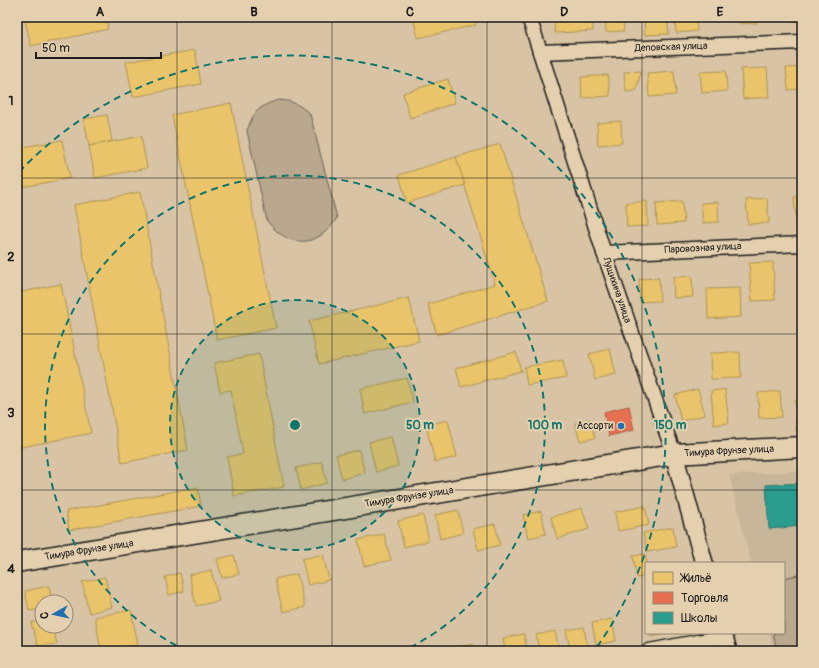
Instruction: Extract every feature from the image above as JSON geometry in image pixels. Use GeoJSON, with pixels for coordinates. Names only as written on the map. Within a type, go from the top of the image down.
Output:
{"type":"FeatureCollection","features":[{"type":"Feature","properties":{"kind":"main road","name":"Тимура Фрунзе улица"},"geometry":{"type":"LineString","coordinates":[[17,562],[674,454],[802,447]]}},
{"type":"Feature","properties":{"kind":"street","name":"Лущихина улица"},"geometry":{"type":"LineString","coordinates":[[529,17],[604,253],[674,454],[704,562]]}},
{"type":"Feature","properties":{"kind":"street","name":"Деповская улица"},"geometry":{"type":"LineString","coordinates":[[540,52],[802,42]]}},
{"type":"Feature","properties":{"kind":"street","name":"Паровозная улица"},"geometry":{"type":"LineString","coordinates":[[604,253],[802,244]]}},
{"type":"Feature","properties":{"kind":"street"},"geometry":{"type":"LineString","coordinates":[[650,651],[725,640]]}},
{"type":"Feature","properties":{"kind":"shaded area"},"geometry":{"type":"Polygon","coordinates":[[[279,100],[296,104],[310,114],[337,218],[329,228],[312,240],[294,240],[285,237],[267,221],[247,131],[258,110],[267,104],[279,100]]]}},
{"type":"Feature","properties":{"kind":"shaded area"},"geometry":{"type":"Polygon","coordinates":[[[802,471],[802,651],[773,651],[769,634],[785,634],[785,562],[751,562],[729,475],[802,471]]]}},
{"type":"Feature","properties":{"kind":"shaded area"},"geometry":{"type":"Polygon","coordinates":[[[802,574],[802,651],[777,651],[773,634],[785,634],[785,578],[802,574]]]}},
{"type":"Feature","properties":{"kind":"building: Жильё"},"geometry":{"type":"Polygon","coordinates":[[[37,17],[106,17],[108,29],[31,46],[25,20],[37,17]]]}},
{"type":"Feature","properties":{"kind":"building: Жильё"},"geometry":{"type":"Polygon","coordinates":[[[413,17],[474,17],[476,25],[418,38],[413,17]]]}},
{"type":"Feature","properties":{"kind":"building: Жильё"},"geometry":{"type":"Polygon","coordinates":[[[554,17],[592,17],[593,31],[555,33],[554,17]]]}},
{"type":"Feature","properties":{"kind":"building: Жильё"},"geometry":{"type":"Polygon","coordinates":[[[605,17],[623,17],[624,31],[606,32],[605,17]]]}},
{"type":"Feature","properties":{"kind":"building: Жильё"},"geometry":{"type":"Polygon","coordinates":[[[644,17],[667,17],[669,34],[645,35],[644,17]]]}},
{"type":"Feature","properties":{"kind":"building: Жильё"},"geometry":{"type":"Polygon","coordinates":[[[675,17],[696,17],[697,31],[676,33],[675,17]]]}},
{"type":"Feature","properties":{"kind":"building: Жильё"},"geometry":{"type":"Polygon","coordinates":[[[739,17],[756,17],[757,23],[740,24],[739,17]]]}},
{"type":"Feature","properties":{"kind":"building: Жильё"},"geometry":{"type":"Polygon","coordinates":[[[791,17],[802,17],[802,21],[792,22],[791,17]]]}},
{"type":"Feature","properties":{"kind":"building: Жильё"},"geometry":{"type":"Polygon","coordinates":[[[195,50],[201,84],[133,97],[126,62],[195,50]]]}},
{"type":"Feature","properties":{"kind":"building: Жильё"},"geometry":{"type":"Polygon","coordinates":[[[802,67],[802,89],[788,90],[786,68],[802,67]]]}},
{"type":"Feature","properties":{"kind":"building: Жильё"},"geometry":{"type":"Polygon","coordinates":[[[767,68],[769,97],[743,99],[741,69],[767,68]]]}},
{"type":"Feature","properties":{"kind":"building: Жильё"},"geometry":{"type":"Polygon","coordinates":[[[641,71],[636,91],[626,92],[624,72],[641,71]]]}},
{"type":"Feature","properties":{"kind":"building: Жильё"},"geometry":{"type":"Polygon","coordinates":[[[674,71],[676,95],[649,97],[647,73],[674,71]]]}},
{"type":"Feature","properties":{"kind":"building: Жильё"},"geometry":{"type":"Polygon","coordinates":[[[726,71],[727,91],[702,93],[700,72],[726,71]]]}},
{"type":"Feature","properties":{"kind":"building: Жильё"},"geometry":{"type":"Polygon","coordinates":[[[608,75],[610,96],[582,98],[581,77],[608,75]]]}},
{"type":"Feature","properties":{"kind":"building: Жильё"},"geometry":{"type":"Polygon","coordinates":[[[448,79],[455,103],[410,118],[403,93],[448,79]]]}},
{"type":"Feature","properties":{"kind":"building: Жильё"},"geometry":{"type":"Polygon","coordinates":[[[231,103],[276,328],[217,340],[172,115],[231,103]]]}},
{"type":"Feature","properties":{"kind":"building: Жильё"},"geometry":{"type":"Polygon","coordinates":[[[107,115],[112,141],[89,146],[84,119],[107,115]]]}},
{"type":"Feature","properties":{"kind":"building: Жильё"},"geometry":{"type":"Polygon","coordinates":[[[621,121],[622,143],[598,145],[597,123],[621,121]]]}},
{"type":"Feature","properties":{"kind":"building: Жильё"},"geometry":{"type":"Polygon","coordinates":[[[141,136],[147,168],[95,178],[89,146],[141,136]]]}},
{"type":"Feature","properties":{"kind":"building: Жильё"},"geometry":{"type":"Polygon","coordinates":[[[62,140],[70,178],[17,188],[17,148],[62,140]]]}},
{"type":"Feature","properties":{"kind":"building: Жильё"},"geometry":{"type":"Polygon","coordinates":[[[500,144],[548,301],[437,335],[428,304],[495,284],[456,157],[500,144]]]}},
{"type":"Feature","properties":{"kind":"building: Жильё"},"geometry":{"type":"Polygon","coordinates":[[[456,157],[465,185],[407,203],[399,175],[456,157]]]}},
{"type":"Feature","properties":{"kind":"building: Жильё"},"geometry":{"type":"Polygon","coordinates":[[[140,192],[188,450],[122,463],[74,205],[140,192]]]}},
{"type":"Feature","properties":{"kind":"building: Жильё"},"geometry":{"type":"Polygon","coordinates":[[[794,197],[802,197],[802,220],[796,220],[794,197]]]}},
{"type":"Feature","properties":{"kind":"building: Жильё"},"geometry":{"type":"Polygon","coordinates":[[[767,198],[769,223],[748,224],[746,200],[767,198]]]}},
{"type":"Feature","properties":{"kind":"building: Жильё"},"geometry":{"type":"Polygon","coordinates":[[[647,201],[648,226],[627,227],[626,203],[647,201]]]}},
{"type":"Feature","properties":{"kind":"building: Жильё"},"geometry":{"type":"Polygon","coordinates":[[[682,201],[684,223],[657,225],[656,203],[682,201]]]}},
{"type":"Feature","properties":{"kind":"building: Жильё"},"geometry":{"type":"Polygon","coordinates":[[[718,202],[719,222],[703,223],[701,203],[718,202]]]}},
{"type":"Feature","properties":{"kind":"building: Жильё"},"geometry":{"type":"Polygon","coordinates":[[[773,262],[775,300],[752,301],[749,263],[773,262]]]}},
{"type":"Feature","properties":{"kind":"building: Жильё"},"geometry":{"type":"Polygon","coordinates":[[[692,276],[693,297],[674,298],[673,277],[692,276]]]}},
{"type":"Feature","properties":{"kind":"building: Жильё"},"geometry":{"type":"Polygon","coordinates":[[[659,278],[660,301],[640,302],[639,279],[659,278]]]}},
{"type":"Feature","properties":{"kind":"building: Жильё"},"geometry":{"type":"Polygon","coordinates":[[[61,284],[91,433],[17,448],[17,293],[61,284]]]}},
{"type":"Feature","properties":{"kind":"building: Жильё"},"geometry":{"type":"Polygon","coordinates":[[[740,288],[741,317],[708,319],[707,289],[740,288]]]}},
{"type":"Feature","properties":{"kind":"building: Жильё"},"geometry":{"type":"Polygon","coordinates":[[[409,298],[419,341],[319,364],[309,321],[409,298]]]}},
{"type":"Feature","properties":{"kind":"building: Жильё"},"geometry":{"type":"Polygon","coordinates":[[[610,349],[616,375],[595,380],[589,354],[610,349]]]}},
{"type":"Feature","properties":{"kind":"building: Жильё"},"geometry":{"type":"Polygon","coordinates":[[[516,352],[521,371],[461,387],[456,368],[516,352]]]}},
{"type":"Feature","properties":{"kind":"building: Жильё"},"geometry":{"type":"Polygon","coordinates":[[[740,352],[741,378],[711,379],[710,353],[740,352]]]}},
{"type":"Feature","properties":{"kind":"building: Жильё"},"geometry":{"type":"Polygon","coordinates":[[[259,354],[284,487],[234,496],[227,457],[243,454],[231,390],[220,392],[214,363],[259,354]]]}},
{"type":"Feature","properties":{"kind":"building: Жильё"},"geometry":{"type":"Polygon","coordinates":[[[563,360],[566,378],[527,385],[524,367],[563,360]]]}},
{"type":"Feature","properties":{"kind":"building: Жильё"},"geometry":{"type":"Polygon","coordinates":[[[407,378],[413,402],[365,414],[360,389],[407,378]]]}},
{"type":"Feature","properties":{"kind":"building: Жильё"},"geometry":{"type":"Polygon","coordinates":[[[698,389],[705,415],[681,421],[675,395],[698,389]]]}},
{"type":"Feature","properties":{"kind":"building: Жильё"},"geometry":{"type":"Polygon","coordinates":[[[725,389],[729,423],[714,425],[711,391],[725,389]]]}},
{"type":"Feature","properties":{"kind":"building: Жильё"},"geometry":{"type":"Polygon","coordinates":[[[780,391],[782,417],[759,418],[758,393],[780,391]]]}},
{"type":"Feature","properties":{"kind":"building: Жильё"},"geometry":{"type":"Polygon","coordinates":[[[802,400],[802,430],[796,431],[795,401],[802,400]]]}},
{"type":"Feature","properties":{"kind":"building: Жильё"},"geometry":{"type":"Polygon","coordinates":[[[590,419],[595,438],[580,441],[575,423],[590,419]]]}},
{"type":"Feature","properties":{"kind":"building: Жильё"},"geometry":{"type":"Polygon","coordinates":[[[448,420],[457,457],[435,462],[426,425],[448,420]]]}},
{"type":"Feature","properties":{"kind":"building: Жильё"},"geometry":{"type":"Polygon","coordinates":[[[391,437],[398,466],[376,472],[369,442],[391,437]]]}},
{"type":"Feature","properties":{"kind":"building: Жильё"},"geometry":{"type":"Polygon","coordinates":[[[359,450],[365,473],[342,479],[336,455],[359,450]]]}},
{"type":"Feature","properties":{"kind":"building: Жильё"},"geometry":{"type":"Polygon","coordinates":[[[322,462],[327,483],[301,490],[296,468],[322,462]]]}},
{"type":"Feature","properties":{"kind":"building: Жильё"},"geometry":{"type":"Polygon","coordinates":[[[198,487],[201,506],[69,530],[66,511],[198,487]]]}},
{"type":"Feature","properties":{"kind":"building: Жильё"},"geometry":{"type":"Polygon","coordinates":[[[645,506],[649,525],[618,531],[615,512],[645,506]]]}},
{"type":"Feature","properties":{"kind":"building: Жильё"},"geometry":{"type":"Polygon","coordinates":[[[582,508],[589,529],[557,539],[551,517],[582,508]]]}},
{"type":"Feature","properties":{"kind":"building: Жильё"},"geometry":{"type":"Polygon","coordinates":[[[458,510],[463,533],[440,539],[435,515],[458,510]]]}},
{"type":"Feature","properties":{"kind":"building: Жильё"},"geometry":{"type":"Polygon","coordinates":[[[541,511],[546,534],[528,538],[523,515],[541,511]]]}},
{"type":"Feature","properties":{"kind":"building: Жильё"},"geometry":{"type":"Polygon","coordinates":[[[423,515],[429,541],[404,547],[398,521],[423,515]]]}},
{"type":"Feature","properties":{"kind":"building: Жильё"},"geometry":{"type":"Polygon","coordinates":[[[495,524],[500,545],[478,550],[473,529],[495,524]]]}},
{"type":"Feature","properties":{"kind":"building: Жильё"},"geometry":{"type":"Polygon","coordinates":[[[673,527],[676,547],[647,552],[643,533],[673,527]]]}},
{"type":"Feature","properties":{"kind":"building: Жильё"},"geometry":{"type":"Polygon","coordinates":[[[384,534],[391,560],[364,566],[358,540],[384,534]]]}},
{"type":"Feature","properties":{"kind":"building: Жильё"},"geometry":{"type":"Polygon","coordinates":[[[323,554],[329,580],[308,585],[302,559],[323,554]]]}},
{"type":"Feature","properties":{"kind":"building: Жильё"},"geometry":{"type":"Polygon","coordinates":[[[645,554],[647,562],[645,562],[645,576],[637,578],[633,556],[645,554]]]}},
{"type":"Feature","properties":{"kind":"building: Жильё"},"geometry":{"type":"Polygon","coordinates":[[[234,555],[239,574],[222,578],[217,559],[234,555]]]}},
{"type":"Feature","properties":{"kind":"building: Жильё"},"geometry":{"type":"Polygon","coordinates":[[[211,570],[219,601],[196,606],[189,575],[211,570]]]}},
{"type":"Feature","properties":{"kind":"building: Жильё"},"geometry":{"type":"Polygon","coordinates":[[[180,573],[184,591],[169,595],[165,577],[180,573]]]}},
{"type":"Feature","properties":{"kind":"building: Жильё"},"geometry":{"type":"Polygon","coordinates":[[[297,574],[305,607],[283,612],[275,579],[297,574]]]}},
{"type":"Feature","properties":{"kind":"building: Жильё"},"geometry":{"type":"Polygon","coordinates":[[[105,577],[112,607],[89,613],[82,582],[105,577]]]}},
{"type":"Feature","properties":{"kind":"building: Жильё"},"geometry":{"type":"Polygon","coordinates":[[[49,586],[50,594],[34,594],[34,610],[29,611],[25,591],[49,586]]]}},
{"type":"Feature","properties":{"kind":"building: Жильё"},"geometry":{"type":"Polygon","coordinates":[[[131,610],[138,645],[101,651],[95,617],[131,610]]]}},
{"type":"Feature","properties":{"kind":"building: Жильё"},"geometry":{"type":"Polygon","coordinates":[[[612,619],[616,641],[596,645],[592,623],[612,619]]]}},
{"type":"Feature","properties":{"kind":"building: Жильё"},"geometry":{"type":"Polygon","coordinates":[[[34,622],[34,633],[31,623],[34,622]]]}},
{"type":"Feature","properties":{"kind":"building: Жильё"},"geometry":{"type":"Polygon","coordinates":[[[584,627],[587,646],[570,649],[566,630],[584,627]]]}},
{"type":"Feature","properties":{"kind":"building: Жильё"},"geometry":{"type":"Polygon","coordinates":[[[555,631],[559,651],[539,651],[536,635],[555,631]]]}},
{"type":"Feature","properties":{"kind":"building: Жильё"},"geometry":{"type":"Polygon","coordinates":[[[34,634],[54,634],[57,644],[38,646],[34,634]]]}},
{"type":"Feature","properties":{"kind":"building: Жильё"},"geometry":{"type":"Polygon","coordinates":[[[524,634],[527,651],[505,651],[503,638],[524,634]]]}},
{"type":"Feature","properties":{"kind":"building: Жильё"},"geometry":{"type":"Polygon","coordinates":[[[650,634],[666,634],[651,637],[650,634]]]}},
{"type":"Feature","properties":{"kind":"building: Жильё"},"geometry":{"type":"Polygon","coordinates":[[[474,644],[475,651],[457,651],[456,647],[474,644]]]}},
{"type":"Feature","properties":{"kind":"building: Торговля"},"geometry":{"type":"Polygon","coordinates":[[[629,406],[634,430],[609,436],[604,412],[629,406]]]}},
{"type":"Feature","properties":{"kind":"building: Школы"},"geometry":{"type":"Polygon","coordinates":[[[802,483],[802,526],[769,529],[766,485],[802,483]]]}},
{"type":"Feature","properties":{"kind":"place","name":"Ассорти"},"geometry":{"type":"Point","coordinates":[621,426]}}]}
